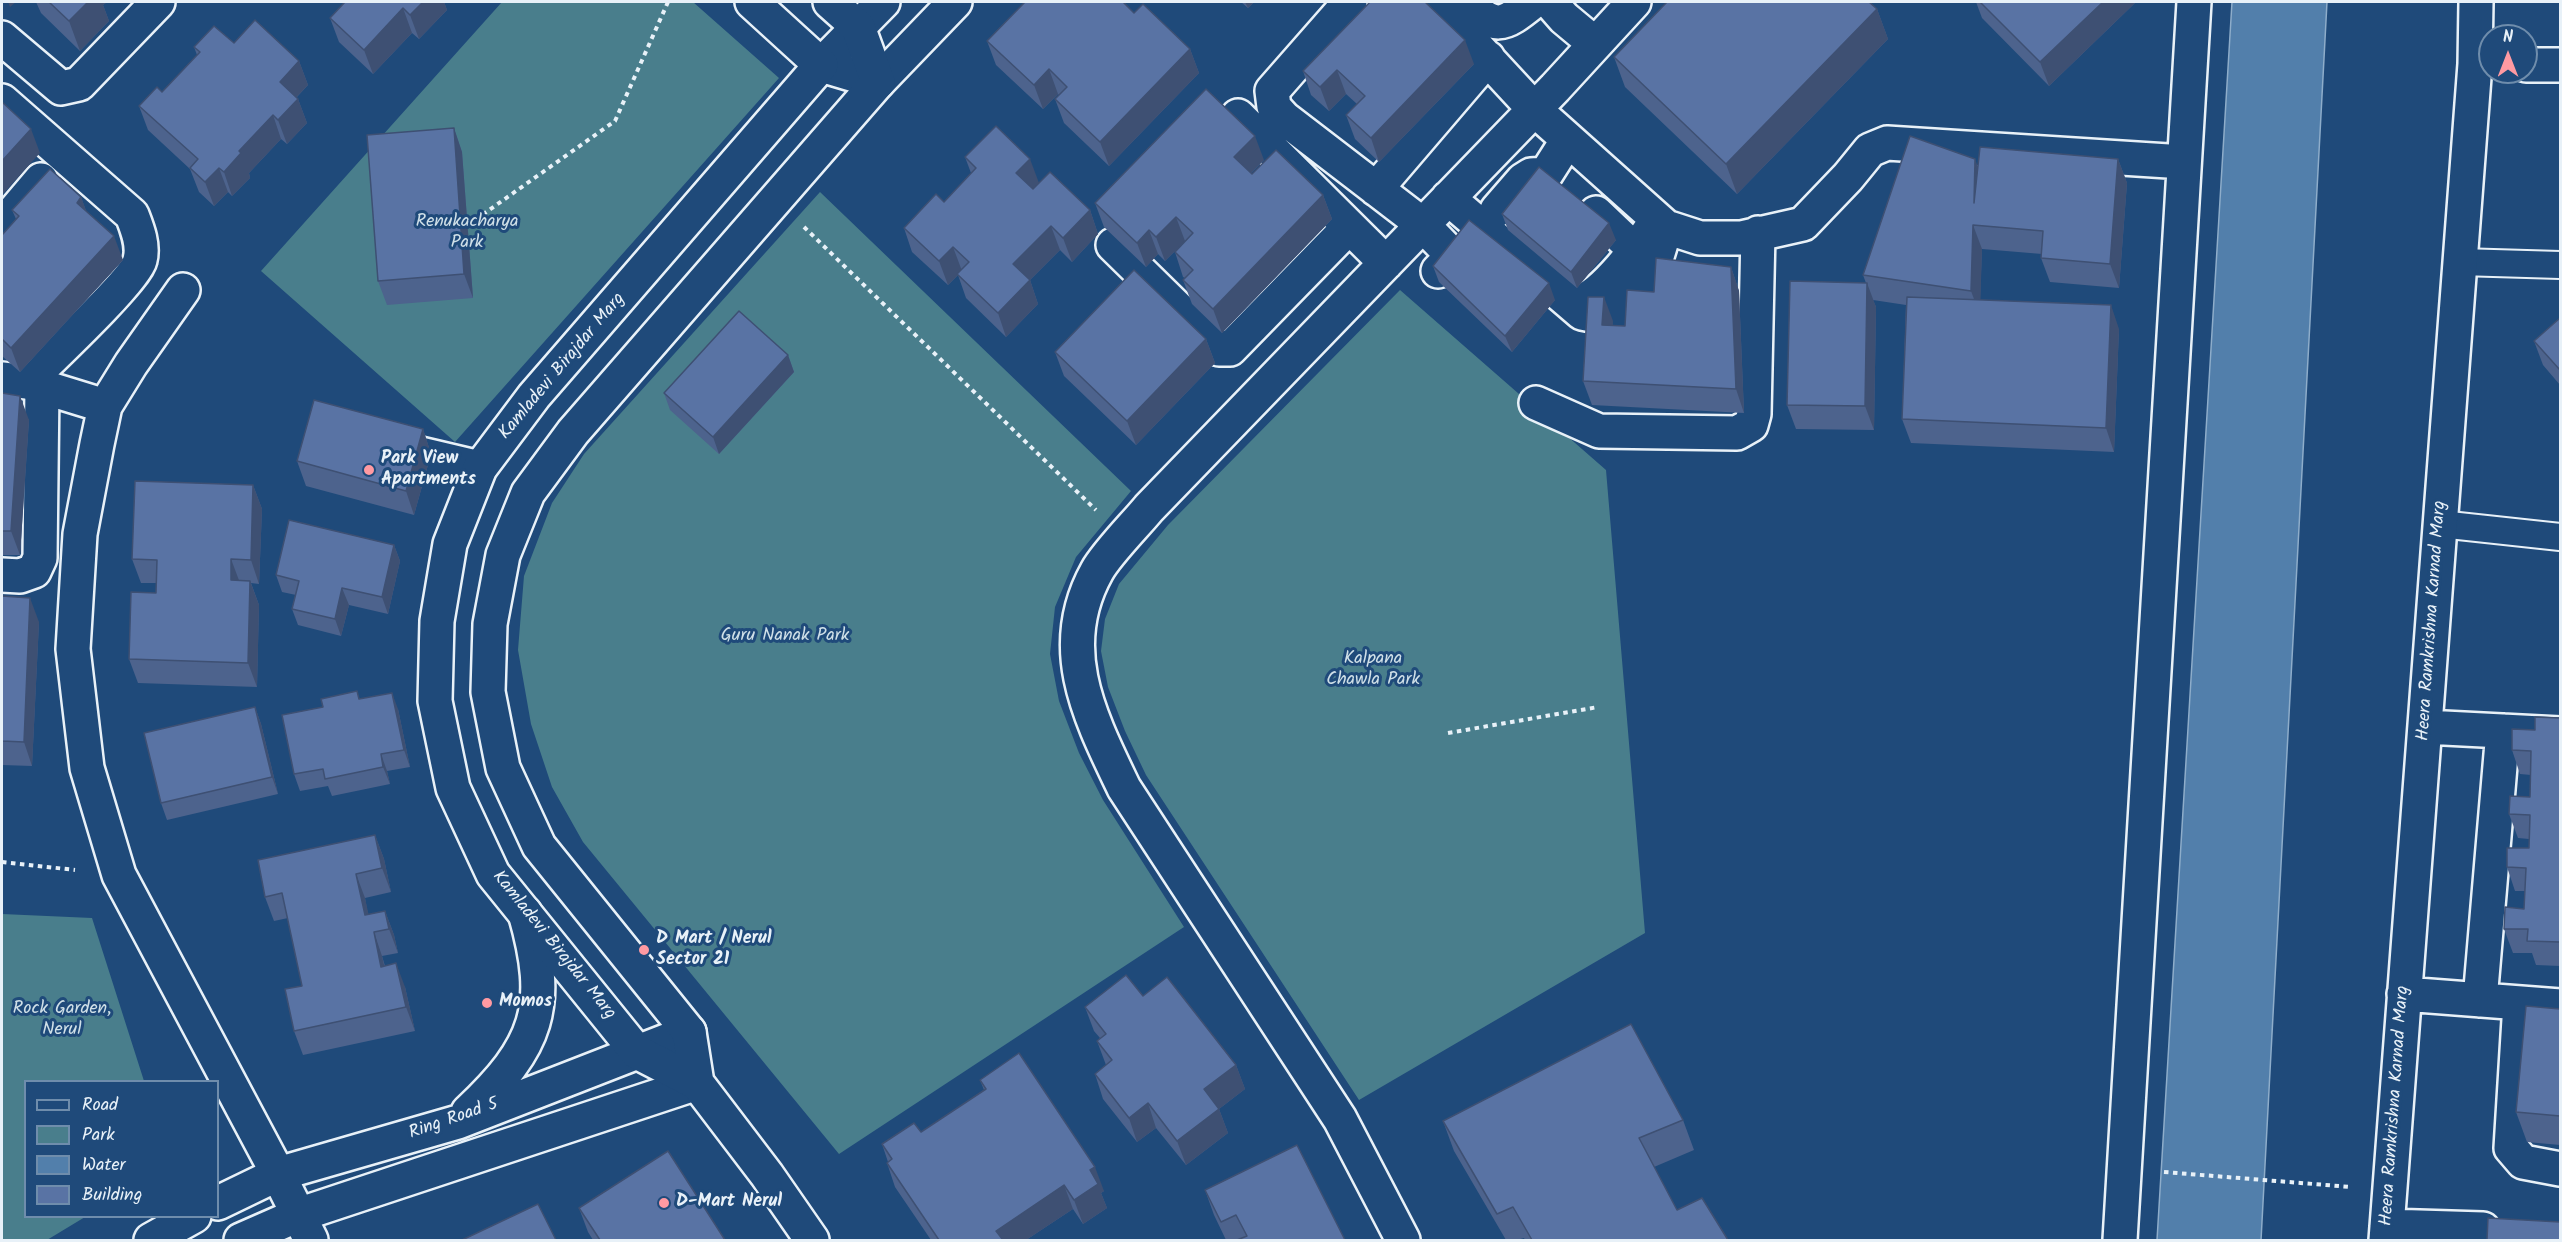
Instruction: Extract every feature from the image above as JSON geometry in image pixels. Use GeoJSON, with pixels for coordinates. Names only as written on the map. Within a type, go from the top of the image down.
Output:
{"type":"FeatureCollection","features":[{"type":"Feature","properties":{"kind":"street"},"geometry":{"type":"LineString","coordinates":[[2,38],[61,88],[79,84],[158,2]]}},
{"type":"Feature","properties":{"kind":"street"},"geometry":{"type":"LineString","coordinates":[[753,2],[821,65],[878,82]]}},
{"type":"Feature","properties":{"kind":"street"},"geometry":{"type":"LineString","coordinates":[[830,2],[858,27],[878,82]]}},
{"type":"Feature","properties":{"kind":"street","name":"Kamladevi Birajdar Marg"},"geometry":{"type":"LineString","coordinates":[[812,1240],[767,1175],[697,1083],[637,1052],[493,874],[453,788],[435,700],[437,621],[450,544],[480,468],[534,396],[821,65],[883,2]]}},
{"type":"Feature","properties":{"kind":"street","name":"Kamladevi Birajdar Marg"},"geometry":{"type":"LineString","coordinates":[[697,1083],[689,1032],[539,846],[503,768],[488,692],[490,624],[503,555],[528,493],[573,432],[878,82],[955,2]]}},
{"type":"Feature","properties":{"kind":"street"},"geometry":{"type":"LineString","coordinates":[[1350,2],[1272,91],[1274,107],[1284,118],[1422,224],[1451,254],[1452,257],[1438,271]]}},
{"type":"Feature","properties":{"kind":"street"},"geometry":{"type":"LineString","coordinates":[[1435,2],[1534,109],[1568,141],[1662,223],[1700,238],[1741,238],[1803,224],[1848,177],[1870,150],[1887,143],[2184,162]]}},
{"type":"Feature","properties":{"kind":"street"},"geometry":{"type":"LineString","coordinates":[[1465,2],[1485,19],[1496,22],[1511,20],[1533,2]]}},
{"type":"Feature","properties":{"kind":"street"},"geometry":{"type":"LineString","coordinates":[[1550,2],[1564,18],[1594,43]]}},
{"type":"Feature","properties":{"kind":"street"},"geometry":{"type":"LineString","coordinates":[[1403,1240],[1340,1119],[1124,788],[1083,694],[1076,652],[1080,613],[1097,570],[1149,508],[1534,109],[1634,2]]}},
{"type":"Feature","properties":{"kind":"street"},"geometry":{"type":"LineString","coordinates":[[2120,1240],[2194,2]]}},
{"type":"Feature","properties":{"kind":"street","name":"Heera Ramkrishna Karnad Marg"},"geometry":{"type":"LineString","coordinates":[[2476,2],[2478,24]]}},
{"type":"Feature","properties":{"kind":"street"},"geometry":{"type":"LineString","coordinates":[[1376,189],[1488,58]]}},
{"type":"Feature","properties":{"kind":"street"},"geometry":{"type":"LineString","coordinates":[[2538,65],[2560,65]]}},
{"type":"Feature","properties":{"kind":"street","name":"Heera Ramkrishna Karnad Marg"},"geometry":{"type":"LineString","coordinates":[[2387,1233],[2460,262],[2481,84]]}},
{"type":"Feature","properties":{"kind":"street"},"geometry":{"type":"LineString","coordinates":[[2,101],[132,215],[140,238],[141,261],[121,286],[23,383]]}},
{"type":"Feature","properties":{"kind":"street"},"geometry":{"type":"LineString","coordinates":[[1238,116],[1386,263]]}},
{"type":"Feature","properties":{"kind":"street"},"geometry":{"type":"LineString","coordinates":[[1497,210],[1523,180],[1531,175],[1546,174],[1568,141]]}},
{"type":"Feature","properties":{"kind":"street"},"geometry":{"type":"LineString","coordinates":[[2,226],[63,154]]}},
{"type":"Feature","properties":{"kind":"street"},"geometry":{"type":"LineString","coordinates":[[1448,198],[1582,313],[1602,317],[1616,314],[1641,292],[1650,279],[1657,261],[1662,223]]}},
{"type":"Feature","properties":{"kind":"street"},"geometry":{"type":"LineString","coordinates":[[1596,213],[1657,261]]}},
{"type":"Feature","properties":{"kind":"street"},"geometry":{"type":"LineString","coordinates":[[1113,244],[1219,349],[1230,349],[1349,227]]}},
{"type":"Feature","properties":{"kind":"street"},"geometry":{"type":"LineString","coordinates":[[1536,403],[1599,430],[1737,433],[1751,425],[1754,414],[1758,233]]}},
{"type":"Feature","properties":{"kind":"street"},"geometry":{"type":"LineString","coordinates":[[1569,296],[1576,303],[1657,261]]}},
{"type":"Feature","properties":{"kind":"street"},"geometry":{"type":"LineString","coordinates":[[1725,281],[1756,287]]}},
{"type":"Feature","properties":{"kind":"street"},"geometry":{"type":"LineString","coordinates":[[183,290],[131,364],[105,406],[80,534],[73,649],[87,768],[119,875],[305,1228]]}},
{"type":"Feature","properties":{"kind":"street"},"geometry":{"type":"LineString","coordinates":[[23,383],[105,406]]}},
{"type":"Feature","properties":{"kind":"street"},"geometry":{"type":"LineString","coordinates":[[2,575],[20,576],[34,571],[40,558],[23,383]]}},
{"type":"Feature","properties":{"kind":"street"},"geometry":{"type":"LineString","coordinates":[[391,447],[480,468]]}},
{"type":"Feature","properties":{"kind":"street"},"geometry":{"type":"LineString","coordinates":[[2425,727],[2560,734]]}},
{"type":"Feature","properties":{"kind":"street"},"geometry":{"type":"LineString","coordinates":[[2480,1000],[2503,731]]}},
{"type":"Feature","properties":{"kind":"street"},"geometry":{"type":"LineString","coordinates":[[458,1122],[511,1068],[528,1040],[537,1009],[539,977],[534,945],[525,913]]}},
{"type":"Feature","properties":{"kind":"street"},"geometry":{"type":"LineString","coordinates":[[2404,994],[2560,1006]]}},
{"type":"Feature","properties":{"kind":"street"},"geometry":{"type":"LineString","coordinates":[[2520,1003],[2511,1148],[2523,1162],[2560,1169]]}},
{"type":"Feature","properties":{"kind":"street","name":"Ring Road 5"},"geometry":{"type":"LineString","coordinates":[[219,1203],[278,1174],[458,1122],[689,1032]]}},
{"type":"Feature","properties":{"kind":"street"},"geometry":{"type":"LineString","coordinates":[[241,1240],[305,1228],[697,1083]]}},
{"type":"Feature","properties":{"kind":"street"},"geometry":{"type":"LineString","coordinates":[[150,1240],[190,1218]]}},
{"type":"Feature","properties":{"kind":"street"},"geometry":{"type":"LineString","coordinates":[[2387,1233],[2482,1235],[2516,1230]]}},
{"type":"Feature","properties":{"kind":"lane"},"geometry":{"type":"LineString","coordinates":[[2460,262],[2560,265]]}},
{"type":"Feature","properties":{"kind":"lane"},"geometry":{"type":"LineString","coordinates":[[2440,524],[2560,537]]}},
{"type":"Feature","properties":{"kind":"path"},"geometry":{"type":"LineString","coordinates":[[468,225],[615,121],[668,2]]}},
{"type":"Feature","properties":{"kind":"path"},"geometry":{"type":"LineString","coordinates":[[776,199],[1125,538]]}},
{"type":"Feature","properties":{"kind":"path"},"geometry":{"type":"LineString","coordinates":[[1448,733],[1598,707]]}},
{"type":"Feature","properties":{"kind":"path"},"geometry":{"type":"LineString","coordinates":[[2,862],[119,875]]}},
{"type":"Feature","properties":{"kind":"path"},"geometry":{"type":"LineString","coordinates":[[2124,1168],[2390,1190]]}},
{"type":"Feature","properties":{"kind":"green space","name":"Renukacharya Park"},"geometry":{"type":"Polygon","coordinates":[[[502,2],[693,2],[779,78],[455,442],[261,271],[502,2]]]}},
{"type":"Feature","properties":{"kind":"green space","name":"Guru Nanak Park"},"geometry":{"type":"Polygon","coordinates":[[[820,192],[1131,491],[1076,557],[1055,607],[1050,654],[1059,701],[1079,753],[1103,800],[1184,927],[839,1154],[583,842],[552,787],[531,724],[518,650],[524,576],[552,503],[584,454],[820,192]]]}},
{"type":"Feature","properties":{"kind":"green space","name":"Kalpana Chawla Park"},"geometry":{"type":"Polygon","coordinates":[[[1400,290],[1606,470],[1645,933],[1359,1100],[1146,775],[1125,731],[1108,687],[1101,651],[1105,619],[1119,584],[1168,525],[1400,290]]]}},
{"type":"Feature","properties":{"kind":"green space","name":"Rock Garden, Nerul"},"geometry":{"type":"Polygon","coordinates":[[[2,914],[92,918],[144,1080],[24,1080],[24,1218],[83,1218],[47,1240],[2,1240],[2,914]]]}},
{"type":"Feature","properties":{"kind":"water"},"geometry":{"type":"Polygon","coordinates":[[[2232,2],[2327,2],[2261,1240],[2157,1240],[2232,2]]]}},
{"type":"Feature","properties":{"kind":"building"},"geometry":{"type":"Polygon","coordinates":[[[49,2],[88,2],[69,21],[49,2]]]}},
{"type":"Feature","properties":{"kind":"building"},"geometry":{"type":"Polygon","coordinates":[[[345,2],[423,2],[410,15],[403,8],[364,50],[330,18],[345,2]]]}},
{"type":"Feature","properties":{"kind":"building"},"geometry":{"type":"Polygon","coordinates":[[[1025,2],[1123,2],[1134,13],[1143,4],[1190,49],[1100,142],[1055,99],[1067,87],[1049,69],[1034,85],[987,41],[1025,2]]]}},
{"type":"Feature","properties":{"kind":"building"},"geometry":{"type":"Polygon","coordinates":[[[1370,2],[1425,2],[1465,40],[1371,138],[1346,115],[1365,96],[1337,70],[1320,87],[1303,71],[1370,2]]]}},
{"type":"Feature","properties":{"kind":"building"},"geometry":{"type":"Polygon","coordinates":[[[1667,2],[1869,2],[1877,9],[1726,164],[1614,57],[1667,2]]]}},
{"type":"Feature","properties":{"kind":"building"},"geometry":{"type":"Polygon","coordinates":[[[1980,2],[2103,2],[2040,62],[1980,2]]]}},
{"type":"Feature","properties":{"kind":"building"},"geometry":{"type":"Polygon","coordinates":[[[255,20],[299,61],[280,82],[298,99],[278,120],[273,115],[239,151],[241,153],[224,172],[219,168],[205,182],[190,168],[198,159],[139,106],[157,87],[162,92],[200,52],[194,47],[214,26],[234,43],[255,20]]]}},
{"type":"Feature","properties":{"kind":"building"},"geometry":{"type":"Polygon","coordinates":[[[1206,89],[1255,136],[1234,157],[1252,174],[1276,150],[1323,195],[1213,309],[1183,280],[1193,270],[1175,252],[1193,233],[1176,217],[1156,237],[1149,230],[1137,243],[1095,203],[1206,89]]]}},
{"type":"Feature","properties":{"kind":"building"},"geometry":{"type":"Polygon","coordinates":[[[2,102],[31,129],[2,161],[2,102]]]}},
{"type":"Feature","properties":{"kind":"building"},"geometry":{"type":"Polygon","coordinates":[[[996,126],[1030,159],[1016,173],[1033,189],[1050,172],[1090,210],[1063,238],[1051,226],[1013,264],[1030,280],[998,313],[957,274],[969,262],[953,247],[939,261],[904,228],[936,194],[944,202],[976,168],[965,157],[996,126]]]}},
{"type":"Feature","properties":{"kind":"building"},"geometry":{"type":"Polygon","coordinates":[[[454,128],[464,274],[378,281],[367,135],[454,128]]]}},
{"type":"Feature","properties":{"kind":"building"},"geometry":{"type":"Polygon","coordinates":[[[1910,136],[1975,159],[1974,203],[1980,147],[2118,159],[2110,264],[2041,258],[2043,231],[1973,225],[1971,291],[1863,275],[1910,136]]]}},
{"type":"Feature","properties":{"kind":"building"},"geometry":{"type":"Polygon","coordinates":[[[1539,167],[1609,223],[1571,272],[1502,214],[1539,167]]]}},
{"type":"Feature","properties":{"kind":"building"},"geometry":{"type":"Polygon","coordinates":[[[50,169],[81,197],[77,203],[114,236],[11,348],[2,339],[2,235],[19,216],[12,210],[50,169]]]}},
{"type":"Feature","properties":{"kind":"building"},"geometry":{"type":"Polygon","coordinates":[[[1469,220],[1549,283],[1505,336],[1433,266],[1469,220]]]}},
{"type":"Feature","properties":{"kind":"building"},"geometry":{"type":"Polygon","coordinates":[[[1656,258],[1731,267],[1736,389],[1583,381],[1588,297],[1604,297],[1602,325],[1625,326],[1627,290],[1654,292],[1656,258]]]}},
{"type":"Feature","properties":{"kind":"building"},"geometry":{"type":"Polygon","coordinates":[[[1134,270],[1206,339],[1127,421],[1055,352],[1134,270]]]}},
{"type":"Feature","properties":{"kind":"building"},"geometry":{"type":"Polygon","coordinates":[[[1790,281],[1867,283],[1865,406],[1787,405],[1790,281]]]}},
{"type":"Feature","properties":{"kind":"building"},"geometry":{"type":"Polygon","coordinates":[[[1907,297],[2111,305],[2106,428],[1902,419],[1907,297]]]}},
{"type":"Feature","properties":{"kind":"building"},"geometry":{"type":"Polygon","coordinates":[[[739,311],[788,355],[713,437],[664,393],[739,311]]]}},
{"type":"Feature","properties":{"kind":"building"},"geometry":{"type":"Polygon","coordinates":[[[2560,318],[2560,370],[2534,341],[2560,318]]]}},
{"type":"Feature","properties":{"kind":"building"},"geometry":{"type":"Polygon","coordinates":[[[2,393],[20,396],[11,531],[2,531],[2,393]]]}},
{"type":"Feature","properties":{"kind":"building"},"geometry":{"type":"Polygon","coordinates":[[[314,400],[423,429],[406,491],[297,461],[314,400]]]}},
{"type":"Feature","properties":{"kind":"building"},"geometry":{"type":"Polygon","coordinates":[[[135,481],[253,485],[251,560],[231,559],[231,580],[250,581],[248,663],[129,659],[131,592],[156,593],[157,560],[132,559],[135,481]]]}},
{"type":"Feature","properties":{"kind":"building"},"geometry":{"type":"Polygon","coordinates":[[[289,520],[394,545],[382,597],[342,588],[335,619],[292,609],[299,581],[276,575],[289,520]]]}},
{"type":"Feature","properties":{"kind":"building"},"geometry":{"type":"Polygon","coordinates":[[[2,596],[30,598],[24,742],[2,741],[2,596]]]}},
{"type":"Feature","properties":{"kind":"building"},"geometry":{"type":"Polygon","coordinates":[[[357,691],[359,699],[392,693],[404,750],[381,754],[383,767],[325,779],[323,769],[294,774],[282,715],[323,707],[321,699],[357,691]]]}},
{"type":"Feature","properties":{"kind":"building"},"geometry":{"type":"Polygon","coordinates":[[[255,707],[272,777],[161,803],[144,733],[255,707]]]}},
{"type":"Feature","properties":{"kind":"building"},"geometry":{"type":"Polygon","coordinates":[[[2535,717],[2560,718],[2560,942],[2527,941],[2528,929],[2504,929],[2505,907],[2524,909],[2526,868],[2507,867],[2507,848],[2529,848],[2530,815],[2509,814],[2510,796],[2530,797],[2531,751],[2512,750],[2512,729],[2535,730],[2535,717]]]}},
{"type":"Feature","properties":{"kind":"building"},"geometry":{"type":"Polygon","coordinates":[[[375,835],[382,868],[356,874],[365,915],[385,911],[389,929],[374,932],[381,967],[396,963],[406,1007],[294,1031],[285,989],[302,986],[282,893],[265,897],[258,860],[375,835]]]}},
{"type":"Feature","properties":{"kind":"building"},"geometry":{"type":"Polygon","coordinates":[[[1126,975],[1143,996],[1167,977],[1236,1065],[1204,1089],[1219,1109],[1177,1141],[1148,1103],[1129,1118],[1095,1074],[1112,1060],[1097,1041],[1106,1034],[1085,1007],[1126,975]]]}},
{"type":"Feature","properties":{"kind":"building"},"geometry":{"type":"Polygon","coordinates":[[[2526,1006],[2560,1009],[2560,1116],[2516,1112],[2526,1006]]]}},
{"type":"Feature","properties":{"kind":"building"},"geometry":{"type":"Polygon","coordinates":[[[1631,1024],[1683,1120],[1639,1138],[1677,1210],[1702,1198],[1728,1240],[1532,1240],[1513,1207],[1497,1214],[1443,1121],[1631,1024]]]}},
{"type":"Feature","properties":{"kind":"building"},"geometry":{"type":"Polygon","coordinates":[[[1019,1053],[1095,1167],[1090,1170],[1098,1184],[1074,1200],[1064,1185],[996,1231],[1003,1240],[939,1240],[887,1163],[892,1159],[882,1144],[914,1123],[921,1132],[986,1089],[980,1080],[1019,1053]]]}},
{"type":"Feature","properties":{"kind":"building"},"geometry":{"type":"Polygon","coordinates":[[[1297,1145],[1345,1240],[1237,1240],[1247,1236],[1236,1215],[1221,1222],[1205,1190],[1297,1145]]]}},
{"type":"Feature","properties":{"kind":"building"},"geometry":{"type":"Polygon","coordinates":[[[668,1151],[725,1240],[600,1240],[579,1208],[668,1151]]]}},
{"type":"Feature","properties":{"kind":"building"},"geometry":{"type":"Polygon","coordinates":[[[538,1204],[556,1240],[462,1240],[538,1204]]]}},
{"type":"Feature","properties":{"kind":"building"},"geometry":{"type":"Polygon","coordinates":[[[2488,1218],[2560,1222],[2560,1240],[2487,1240],[2488,1218]]]}},
{"type":"Feature","properties":{"kind":"place","name":"Park View Apartments"},"geometry":{"type":"Point","coordinates":[369,470]}},
{"type":"Feature","properties":{"kind":"place","name":"D Mart / Nerul Sector 21"},"geometry":{"type":"Point","coordinates":[644,950]}},
{"type":"Feature","properties":{"kind":"place","name":"Momos"},"geometry":{"type":"Point","coordinates":[487,1003]}},
{"type":"Feature","properties":{"kind":"place","name":"D-Mart Nerul"},"geometry":{"type":"Point","coordinates":[664,1203]}}]}
